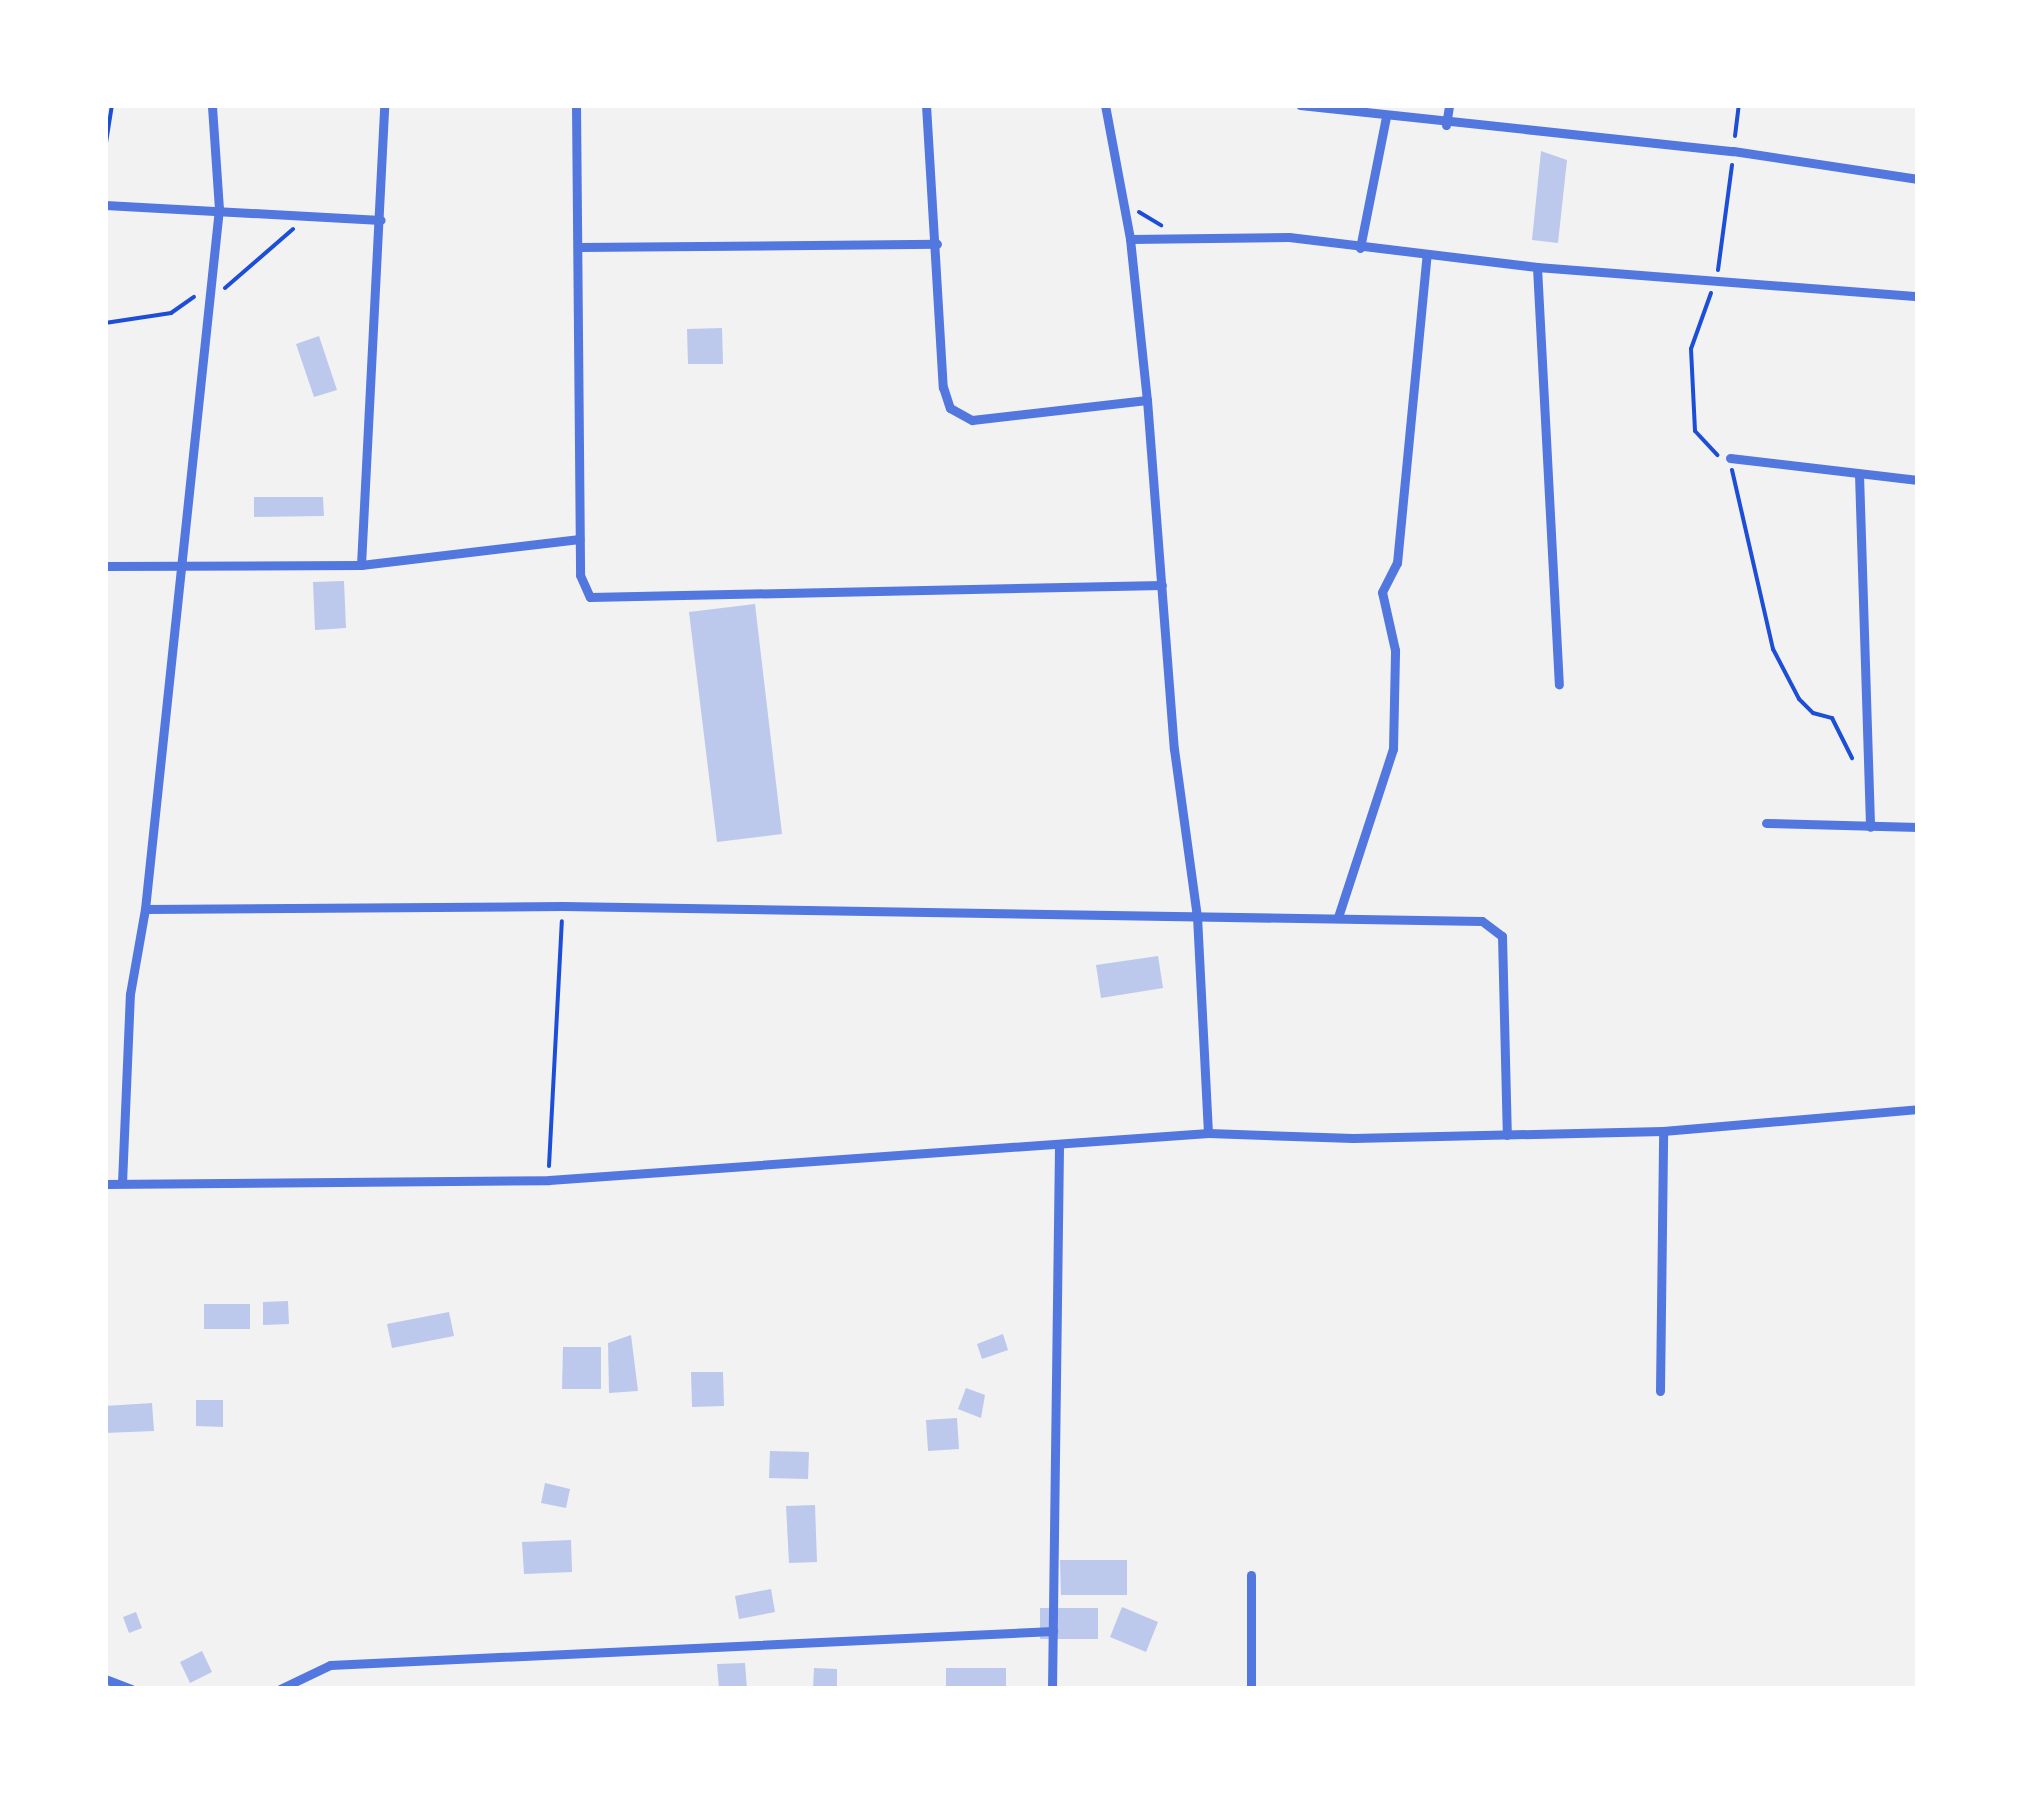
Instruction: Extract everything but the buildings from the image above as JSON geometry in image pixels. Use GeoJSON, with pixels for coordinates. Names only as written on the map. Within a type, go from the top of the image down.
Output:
{"type":"FeatureCollection","features":[{"type":"Feature","properties":{"kind":"street"},"geometry":{"type":"LineString","coordinates":[[122,1182],[130,994],[144,910],[177,566],[219,209],[212,105]]}},
{"type":"Feature","properties":{"kind":"street"},"geometry":{"type":"LineString","coordinates":[[360,565],[384,105]]}},
{"type":"Feature","properties":{"kind":"street"},"geometry":{"type":"LineString","coordinates":[[576,105],[580,575],[590,597],[1162,585]]}},
{"type":"Feature","properties":{"kind":"street"},"geometry":{"type":"LineString","coordinates":[[926,105],[943,387],[950,408],[972,420],[1147,400]]}},
{"type":"Feature","properties":{"kind":"street"},"geometry":{"type":"LineString","coordinates":[[1105,105],[1130,238],[1147,400],[1174,749],[1197,916],[1208,1134]]}},
{"type":"Feature","properties":{"kind":"street"},"geometry":{"type":"LineString","coordinates":[[1300,105],[1446,125],[1734,151],[1918,179]]}},
{"type":"Feature","properties":{"kind":"street"},"geometry":{"type":"LineString","coordinates":[[1446,125],[1448,105]]}},
{"type":"Feature","properties":{"kind":"street"},"geometry":{"type":"LineString","coordinates":[[1360,248],[1386,117]]}},
{"type":"Feature","properties":{"kind":"street"},"geometry":{"type":"LineString","coordinates":[[105,205],[381,220]]}},
{"type":"Feature","properties":{"kind":"street"},"geometry":{"type":"LineString","coordinates":[[1130,238],[1289,238],[1537,267],[1918,296]]}},
{"type":"Feature","properties":{"kind":"street"},"geometry":{"type":"LineString","coordinates":[[578,247],[937,244]]}},
{"type":"Feature","properties":{"kind":"street"},"geometry":{"type":"LineString","coordinates":[[1338,916],[1393,749],[1395,650],[1382,592],[1397,564],[1426,254]]}},
{"type":"Feature","properties":{"kind":"street"},"geometry":{"type":"LineString","coordinates":[[1537,267],[1559,684]]}},
{"type":"Feature","properties":{"kind":"street"},"geometry":{"type":"LineString","coordinates":[[1730,458],[1918,480]]}},
{"type":"Feature","properties":{"kind":"street"},"geometry":{"type":"LineString","coordinates":[[1860,474],[1870,828]]}},
{"type":"Feature","properties":{"kind":"street"},"geometry":{"type":"LineString","coordinates":[[105,566],[360,565],[579,538]]}},
{"type":"Feature","properties":{"kind":"street"},"geometry":{"type":"LineString","coordinates":[[1766,824],[1918,826]]}},
{"type":"Feature","properties":{"kind":"street"},"geometry":{"type":"LineString","coordinates":[[144,910],[563,906],[1482,921],[1502,936],[1508,1135]]}},
{"type":"Feature","properties":{"kind":"street"},"geometry":{"type":"LineString","coordinates":[[105,1184],[548,1180],[1208,1134],[1663,1131],[1918,1108]]}},
{"type":"Feature","properties":{"kind":"street"},"geometry":{"type":"LineString","coordinates":[[1660,1391],[1663,1131]]}},
{"type":"Feature","properties":{"kind":"street"},"geometry":{"type":"LineString","coordinates":[[1052,1689],[1059,1145]]}},
{"type":"Feature","properties":{"kind":"street"},"geometry":{"type":"LineString","coordinates":[[1250,1689],[1251,1575]]}},
{"type":"Feature","properties":{"kind":"street"},"geometry":{"type":"LineString","coordinates":[[280,1689],[330,1665],[1052,1631]]}},
{"type":"Feature","properties":{"kind":"street"},"geometry":{"type":"LineString","coordinates":[[105,1679],[131,1689]]}},
{"type":"Feature","properties":{"kind":"path"},"geometry":{"type":"LineString","coordinates":[[105,149],[112,105]]}},
{"type":"Feature","properties":{"kind":"path"},"geometry":{"type":"LineString","coordinates":[[1124,202],[1186,240]]}},
{"type":"Feature","properties":{"kind":"path"},"geometry":{"type":"LineString","coordinates":[[210,301],[314,218]]}},
{"type":"Feature","properties":{"kind":"path"},"geometry":{"type":"LineString","coordinates":[[105,323],[171,313],[192,301],[209,271]]}},
{"type":"Feature","properties":{"kind":"path"},"geometry":{"type":"LineString","coordinates":[[1730,458],[1772,650],[1799,699],[1812,712],[1832,718],[1854,764]]}},
{"type":"Feature","properties":{"kind":"path"},"geometry":{"type":"LineString","coordinates":[[548,1180],[563,906]]}}]}
